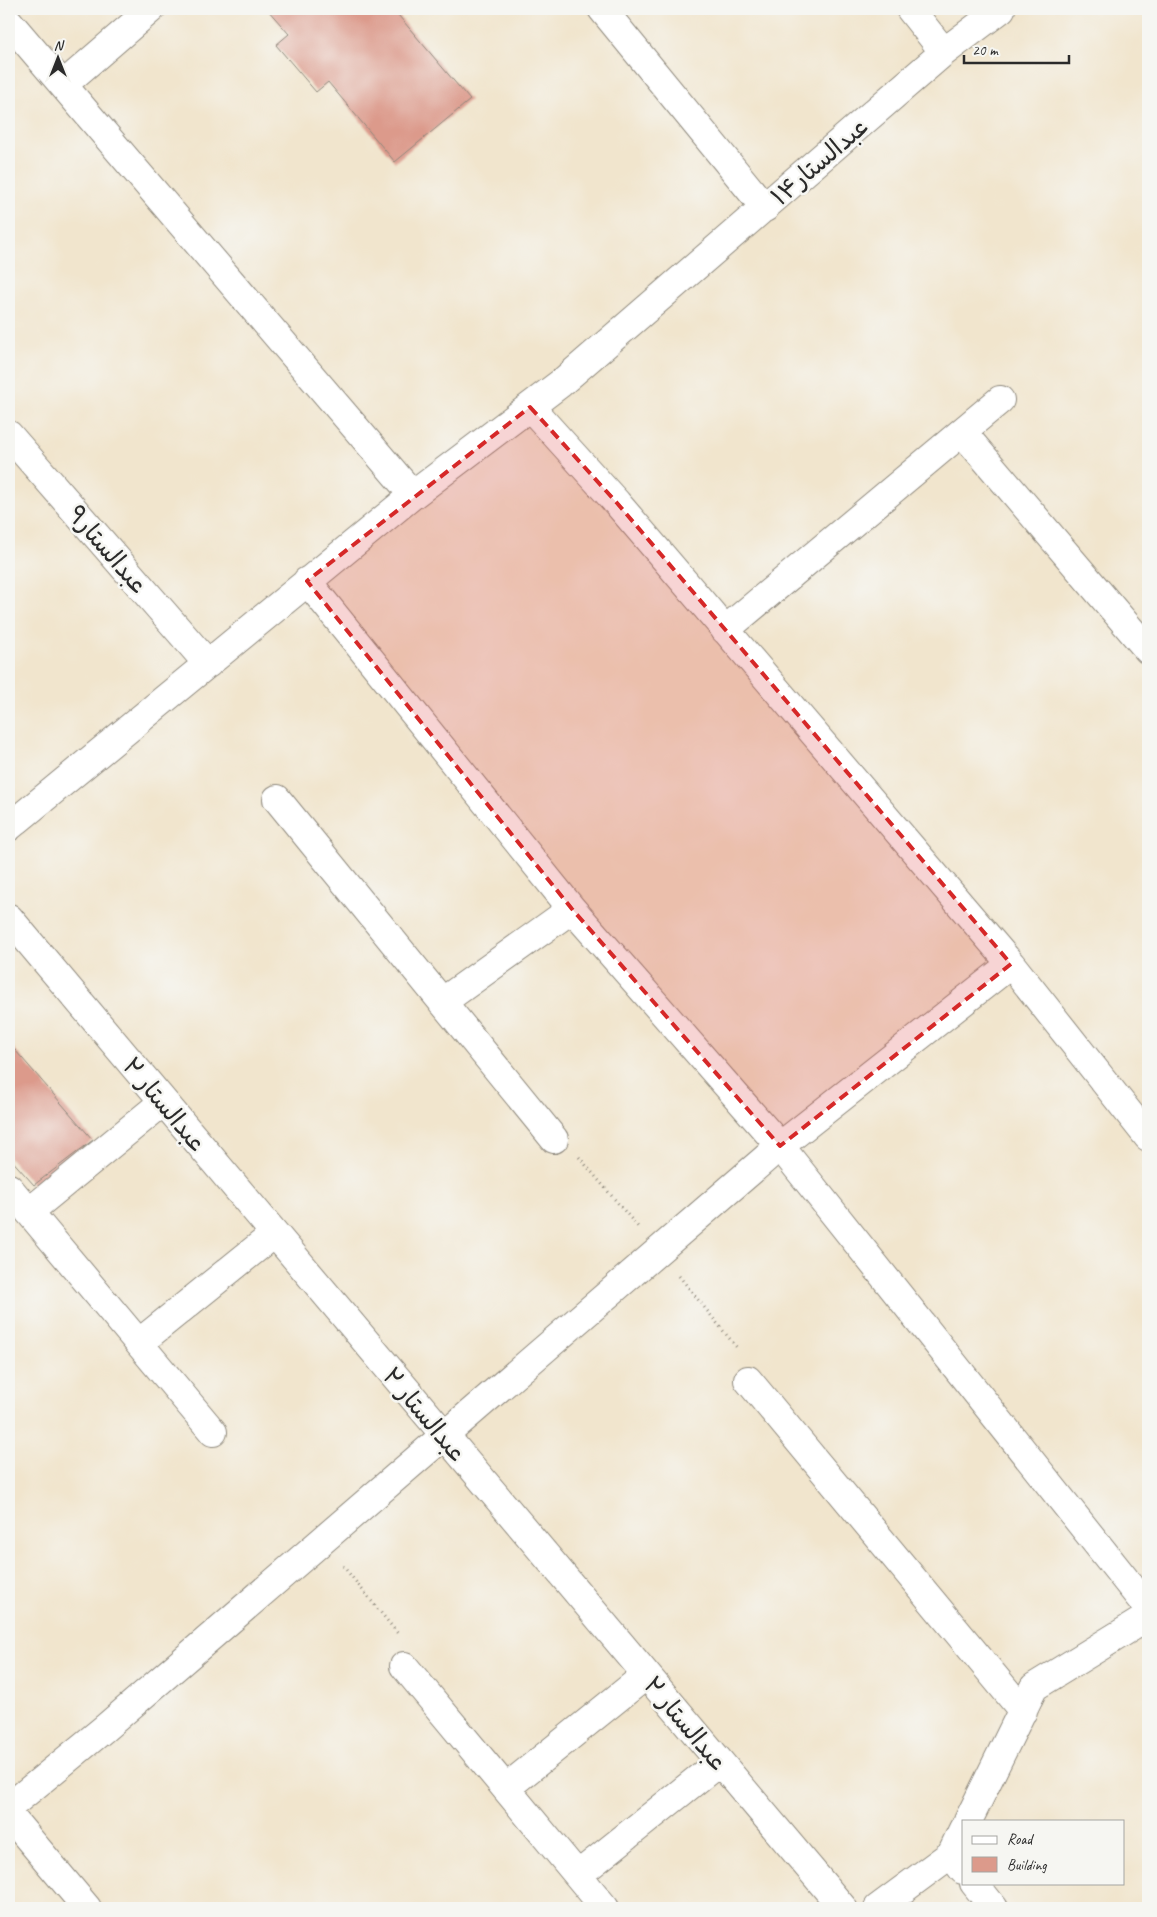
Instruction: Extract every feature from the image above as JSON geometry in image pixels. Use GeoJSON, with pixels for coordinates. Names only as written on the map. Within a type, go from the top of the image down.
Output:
{"type":"FeatureCollection","features":[{"type":"Feature","properties":{"kind":"street"},"geometry":{"type":"LineString","coordinates":[[63,85],[151,9]]}},
{"type":"Feature","properties":{"kind":"street","name":"عبدالستار۱۴"},"geometry":{"type":"LineString","coordinates":[[602,9],[765,208],[944,52],[1001,9]]}},
{"type":"Feature","properties":{"kind":"street"},"geometry":{"type":"LineString","coordinates":[[910,9],[944,52]]}},
{"type":"Feature","properties":{"kind":"street"},"geometry":{"type":"LineString","coordinates":[[9,22],[413,495]]}},
{"type":"Feature","properties":{"kind":"street"},"geometry":{"type":"LineString","coordinates":[[9,827],[413,495],[562,383],[765,208]]}},
{"type":"Feature","properties":{"kind":"street"},"geometry":{"type":"LineString","coordinates":[[725,630],[963,433],[1000,400]]}},
{"type":"Feature","properties":{"kind":"street"},"geometry":{"type":"LineString","coordinates":[[530,407],[617,503],[1011,964],[1148,1137]]}},
{"type":"Feature","properties":{"kind":"street"},"geometry":{"type":"LineString","coordinates":[[963,433],[1148,650]]}},
{"type":"Feature","properties":{"kind":"street","name":"عبدالستار۹"},"geometry":{"type":"LineString","coordinates":[[9,435],[208,664]]}},
{"type":"Feature","properties":{"kind":"street"},"geometry":{"type":"LineString","coordinates":[[307,581],[572,909],[780,1146],[1148,1608]]}},
{"type":"Feature","properties":{"kind":"street"},"geometry":{"type":"LineString","coordinates":[[277,799],[554,1139]]}},
{"type":"Feature","properties":{"kind":"street"},"geometry":{"type":"LineString","coordinates":[[442,1002],[572,909]]}},
{"type":"Feature","properties":{"kind":"street","name":"عبدالستار ۲"},"geometry":{"type":"LineString","coordinates":[[9,918],[443,1436],[843,1908]]}},
{"type":"Feature","properties":{"kind":"street"},"geometry":{"type":"LineString","coordinates":[[9,1806],[105,1728],[780,1146],[1011,964]]}},
{"type":"Feature","properties":{"kind":"street"},"geometry":{"type":"LineString","coordinates":[[28,1212],[163,1102]]}},
{"type":"Feature","properties":{"kind":"street"},"geometry":{"type":"LineString","coordinates":[[9,1188],[213,1432]]}},
{"type":"Feature","properties":{"kind":"street"},"geometry":{"type":"LineString","coordinates":[[139,1343],[274,1234]]}},
{"type":"Feature","properties":{"kind":"street"},"geometry":{"type":"LineString","coordinates":[[748,1380],[1023,1711]]}},
{"type":"Feature","properties":{"kind":"street"},"geometry":{"type":"LineString","coordinates":[[968,1820],[1034,1687],[1148,1617]]}},
{"type":"Feature","properties":{"kind":"street"},"geometry":{"type":"LineString","coordinates":[[404,1666],[606,1908]]}},
{"type":"Feature","properties":{"kind":"street"},"geometry":{"type":"LineString","coordinates":[[506,1788],[646,1675]]}},
{"type":"Feature","properties":{"kind":"street"},"geometry":{"type":"LineString","coordinates":[[578,1875],[720,1762]]}},
{"type":"Feature","properties":{"kind":"street"},"geometry":{"type":"LineString","coordinates":[[9,1815],[87,1908]]}},
{"type":"Feature","properties":{"kind":"street"},"geometry":{"type":"LineString","coordinates":[[878,1908],[957,1862],[962,1834]]}},
{"type":"Feature","properties":{"kind":"street"},"geometry":{"type":"LineString","coordinates":[[975,1884],[994,1908]]}},
{"type":"Feature","properties":{"kind":"path"},"geometry":{"type":"LineString","coordinates":[[554,1139],[567,1143],[750,1364],[748,1380]]}},
{"type":"Feature","properties":{"kind":"path"},"geometry":{"type":"LineString","coordinates":[[322,1540],[416,1656],[404,1666]]}},
{"type":"Feature","properties":{"kind":"highlighted area"},"geometry":{"type":"Polygon","coordinates":[[[530,407],[617,503],[1011,964],[780,1146],[572,909],[307,581],[530,407]]]}},
{"type":"Feature","properties":{"kind":"building"},"geometry":{"type":"Polygon","coordinates":[[[267,9],[393,9],[470,100],[395,162],[328,82],[316,92],[276,45],[289,34],[267,9]]]}},
{"type":"Feature","properties":{"kind":"building"},"geometry":{"type":"Polygon","coordinates":[[[9,1043],[93,1140],[34,1185],[9,1157],[9,1043]]]}}]}
